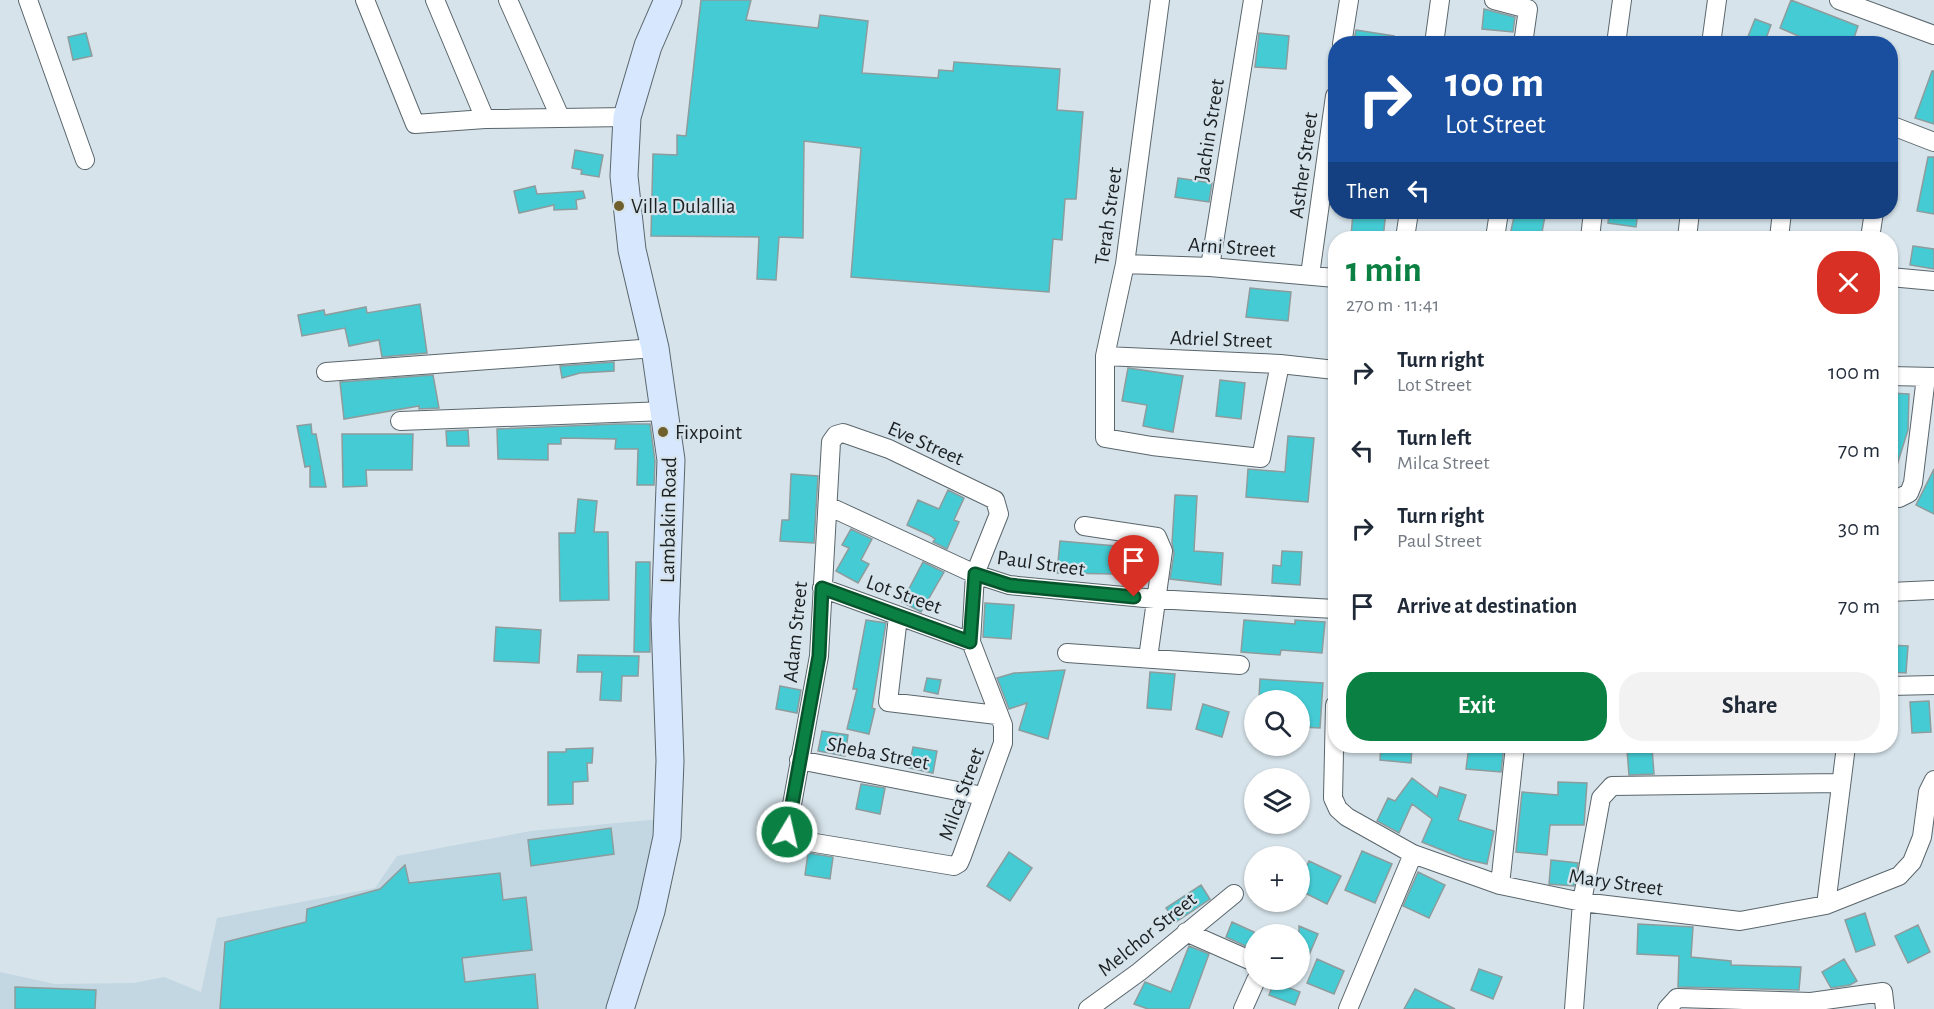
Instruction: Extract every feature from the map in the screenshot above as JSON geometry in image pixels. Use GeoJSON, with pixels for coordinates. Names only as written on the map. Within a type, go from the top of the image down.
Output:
{"type":"FeatureCollection","features":[{"type":"Feature","properties":{"kind":"main road","name":"Lambakin Road"},"geometry":{"type":"LineString","coordinates":[[620,1009],[651,911],[667,837],[670,761],[665,620],[671,460],[666,411],[655,348],[632,250],[624,176],[627,117],[648,46],[668,0]]}},
{"type":"Feature","properties":{"kind":"street"},"geometry":{"type":"LineString","coordinates":[[28,0],[85,160]]}},
{"type":"Feature","properties":{"kind":"street"},"geometry":{"type":"LineString","coordinates":[[365,0],[415,124],[485,118],[627,117]]}},
{"type":"Feature","properties":{"kind":"street"},"geometry":{"type":"LineString","coordinates":[[435,0],[485,118]]}},
{"type":"Feature","properties":{"kind":"street"},"geometry":{"type":"LineString","coordinates":[[508,0],[560,117]]}},
{"type":"Feature","properties":{"kind":"street","name":"Terah Street"},"geometry":{"type":"LineString","coordinates":[[1160,0],[1125,264],[1105,356],[1105,438],[1152,446],[1261,458],[1280,364]]}},
{"type":"Feature","properties":{"kind":"street","name":"Jachin Street"},"geometry":{"type":"LineString","coordinates":[[1210,267],[1253,0]]}},
{"type":"Feature","properties":{"kind":"street"},"geometry":{"type":"LineString","coordinates":[[1343,36],[1348,0]]}},
{"type":"Feature","properties":{"kind":"street"},"geometry":{"type":"LineString","coordinates":[[1435,36],[1440,0]]}},
{"type":"Feature","properties":{"kind":"street"},"geometry":{"type":"LineString","coordinates":[[1494,0],[1528,9],[1524,36]]}},
{"type":"Feature","properties":{"kind":"street"},"geometry":{"type":"LineString","coordinates":[[1617,36],[1622,0]]}},
{"type":"Feature","properties":{"kind":"street"},"geometry":{"type":"LineString","coordinates":[[1712,36],[1717,0]]}},
{"type":"Feature","properties":{"kind":"street"},"geometry":{"type":"LineString","coordinates":[[1839,0],[1934,35]]}},
{"type":"Feature","properties":{"kind":"street"},"geometry":{"type":"LineString","coordinates":[[1898,128],[1934,142]]}},
{"type":"Feature","properties":{"kind":"street","name":"Asther Street"},"geometry":{"type":"LineString","coordinates":[[1310,276],[1328,146]]}},
{"type":"Feature","properties":{"kind":"street","name":"Arni Street"},"geometry":{"type":"LineString","coordinates":[[1125,264],[1210,267],[1328,277]]}},
{"type":"Feature","properties":{"kind":"street"},"geometry":{"type":"LineString","coordinates":[[1898,278],[1934,281]]}},
{"type":"Feature","properties":{"kind":"street"},"geometry":{"type":"LineString","coordinates":[[326,372],[655,348]]}},
{"type":"Feature","properties":{"kind":"street","name":"Adriel Street"},"geometry":{"type":"LineString","coordinates":[[1105,356],[1328,368]]}},
{"type":"Feature","properties":{"kind":"street"},"geometry":{"type":"LineString","coordinates":[[1898,376],[1930,377],[1913,483],[1909,493],[1898,498]]}},
{"type":"Feature","properties":{"kind":"street"},"geometry":{"type":"LineString","coordinates":[[400,421],[666,411]]}},
{"type":"Feature","properties":{"kind":"street","name":"Eve Street"},"geometry":{"type":"LineString","coordinates":[[836,435],[843,433],[890,449],[995,500]]}},
{"type":"Feature","properties":{"kind":"street","name":"Adam Street"},"geometry":{"type":"LineString","coordinates":[[836,435],[831,442],[819,656],[787,832],[791,839],[954,866],[960,863]]}},
{"type":"Feature","properties":{"kind":"street","name":"Milca Street"},"geometry":{"type":"LineString","coordinates":[[960,863],[1003,743],[1003,725],[997,715],[970,642],[975,574],[999,513],[995,500]]}},
{"type":"Feature","properties":{"kind":"street","name":"Paul Street"},"geometry":{"type":"LineString","coordinates":[[828,506],[975,574],[1009,585],[1155,599],[1328,609]]}},
{"type":"Feature","properties":{"kind":"street"},"geometry":{"type":"LineString","coordinates":[[1084,526],[1157,537],[1163,552],[1148,658]]}},
{"type":"Feature","properties":{"kind":"street","name":"Lot Street"},"geometry":{"type":"LineString","coordinates":[[822,588],[970,642]]}},
{"type":"Feature","properties":{"kind":"street"},"geometry":{"type":"LineString","coordinates":[[1898,592],[1934,590]]}},
{"type":"Feature","properties":{"kind":"street"},"geometry":{"type":"LineString","coordinates":[[898,617],[888,702],[997,715]]}},
{"type":"Feature","properties":{"kind":"street"},"geometry":{"type":"LineString","coordinates":[[1067,652],[1240,665]]}},
{"type":"Feature","properties":{"kind":"street"},"geometry":{"type":"LineString","coordinates":[[1898,686],[1934,686]]}},
{"type":"Feature","properties":{"kind":"street","name":"Mary Street"},"geometry":{"type":"LineString","coordinates":[[1334,753],[1333,798],[1338,809],[1413,854],[1500,885],[1582,902],[1740,921],[1826,905],[1899,876],[1912,862],[1922,837],[1928,792],[1934,780]]}},
{"type":"Feature","properties":{"kind":"street"},"geometry":{"type":"LineString","coordinates":[[1500,885],[1514,753]]}},
{"type":"Feature","properties":{"kind":"street"},"geometry":{"type":"LineString","coordinates":[[1826,905],[1845,753]]}},
{"type":"Feature","properties":{"kind":"street","name":"Sheba Street"},"geometry":{"type":"LineString","coordinates":[[799,760],[984,796]]}},
{"type":"Feature","properties":{"kind":"street"},"geometry":{"type":"LineString","coordinates":[[1574,1009],[1582,902],[1601,798],[1612,786],[1841,783]]}},
{"type":"Feature","properties":{"kind":"street"},"geometry":{"type":"LineString","coordinates":[[1348,1009],[1413,854]]}},
{"type":"Feature","properties":{"kind":"street","name":"Melchor Street"},"geometry":{"type":"LineString","coordinates":[[1088,1009],[1234,894]]}},
{"type":"Feature","properties":{"kind":"street"},"geometry":{"type":"LineString","coordinates":[[1186,932],[1244,958]]}},
{"type":"Feature","properties":{"kind":"street"},"geometry":{"type":"LineString","coordinates":[[1243,1009],[1252,990]]}},
{"type":"Feature","properties":{"kind":"street"},"geometry":{"type":"LineString","coordinates":[[1668,1009],[1677,999],[1809,1005],[1882,992],[1885,1009]]}},
{"type":"Feature","properties":{"kind":"shaded area"},"geometry":{"type":"Polygon","coordinates":[[[660,819],[648,884],[608,1009],[0,1009],[0,972],[55,984],[134,983],[164,977],[201,992],[217,918],[375,888],[397,856],[531,831],[660,819]]]}},
{"type":"Feature","properties":{"kind":"building"},"geometry":{"type":"Polygon","coordinates":[[[701,0],[751,0],[746,20],[818,28],[820,15],[868,21],[862,73],[938,78],[939,70],[953,71],[954,62],[1060,69],[1057,110],[1083,112],[1076,199],[1065,199],[1062,240],[1053,239],[1049,292],[851,277],[861,148],[804,141],[803,238],[779,237],[776,280],[757,279],[759,237],[651,236],[653,154],[677,155],[677,135],[686,136],[701,0]]]}},
{"type":"Feature","properties":{"kind":"building"},"geometry":{"type":"Polygon","coordinates":[[[1791,0],[1858,26],[1855,36],[1798,36],[1780,28],[1791,0]]]}},
{"type":"Feature","properties":{"kind":"building"},"geometry":{"type":"Polygon","coordinates":[[[1484,9],[1515,17],[1513,32],[1482,29],[1484,9]]]}},
{"type":"Feature","properties":{"kind":"building"},"geometry":{"type":"Polygon","coordinates":[[[1755,19],[1771,25],[1767,36],[1748,36],[1755,19]]]}},
{"type":"Feature","properties":{"kind":"building"},"geometry":{"type":"Polygon","coordinates":[[[1356,30],[1394,36],[1355,36],[1356,30]]]}},
{"type":"Feature","properties":{"kind":"building"},"geometry":{"type":"Polygon","coordinates":[[[86,33],[92,56],[73,60],[68,37],[86,33]]]}},
{"type":"Feature","properties":{"kind":"building"},"geometry":{"type":"Polygon","coordinates":[[[1259,33],[1289,36],[1286,69],[1255,67],[1259,33]]]}},
{"type":"Feature","properties":{"kind":"building"},"geometry":{"type":"Polygon","coordinates":[[[1932,71],[1934,71],[1934,124],[1915,118],[1932,71]]]}},
{"type":"Feature","properties":{"kind":"building"},"geometry":{"type":"Polygon","coordinates":[[[575,150],[603,155],[599,177],[581,174],[582,170],[572,168],[575,150]]]}},
{"type":"Feature","properties":{"kind":"building"},"geometry":{"type":"Polygon","coordinates":[[[1928,157],[1934,157],[1934,214],[1917,211],[1928,157]]]}},
{"type":"Feature","properties":{"kind":"building"},"geometry":{"type":"Polygon","coordinates":[[[1178,178],[1212,183],[1209,202],[1175,197],[1178,178]]]}},
{"type":"Feature","properties":{"kind":"building"},"geometry":{"type":"Polygon","coordinates":[[[535,186],[537,194],[583,191],[585,198],[576,200],[577,209],[554,210],[554,205],[519,213],[514,191],[535,186]]]}},
{"type":"Feature","properties":{"kind":"building"},"geometry":{"type":"Polygon","coordinates":[[[1352,219],[1385,219],[1384,231],[1351,231],[1352,219]]]}},
{"type":"Feature","properties":{"kind":"building"},"geometry":{"type":"Polygon","coordinates":[[[1513,219],[1544,219],[1542,231],[1511,231],[1513,219]]]}},
{"type":"Feature","properties":{"kind":"building"},"geometry":{"type":"Polygon","coordinates":[[[1608,219],[1637,219],[1636,227],[1608,223],[1608,219]]]}},
{"type":"Feature","properties":{"kind":"building"},"geometry":{"type":"Polygon","coordinates":[[[1913,246],[1934,249],[1934,269],[1910,265],[1913,246]]]}},
{"type":"Feature","properties":{"kind":"building"},"geometry":{"type":"Polygon","coordinates":[[[1250,288],[1291,292],[1288,321],[1246,317],[1250,288]]]}},
{"type":"Feature","properties":{"kind":"building"},"geometry":{"type":"Polygon","coordinates":[[[420,304],[427,353],[382,357],[379,340],[349,346],[345,328],[302,336],[298,315],[324,310],[325,315],[366,307],[367,313],[420,304]]]}},
{"type":"Feature","properties":{"kind":"building"},"geometry":{"type":"Polygon","coordinates":[[[614,362],[614,371],[580,373],[562,378],[560,366],[614,362]]]}},
{"type":"Feature","properties":{"kind":"building"},"geometry":{"type":"Polygon","coordinates":[[[1128,368],[1183,376],[1173,432],[1143,426],[1147,405],[1122,401],[1128,368]]]}},
{"type":"Feature","properties":{"kind":"building"},"geometry":{"type":"Polygon","coordinates":[[[433,375],[439,408],[419,409],[419,406],[344,419],[340,382],[433,375]]]}},
{"type":"Feature","properties":{"kind":"building"},"geometry":{"type":"Polygon","coordinates":[[[1220,380],[1245,383],[1241,419],[1216,416],[1220,380]]]}},
{"type":"Feature","properties":{"kind":"building"},"geometry":{"type":"Polygon","coordinates":[[[1898,393],[1909,394],[1908,430],[1898,462],[1898,393]]]}},
{"type":"Feature","properties":{"kind":"building"},"geometry":{"type":"Polygon","coordinates":[[[311,424],[312,434],[316,434],[326,487],[310,487],[310,466],[305,467],[297,426],[311,424]]]}},
{"type":"Feature","properties":{"kind":"building"},"geometry":{"type":"Polygon","coordinates":[[[650,424],[655,461],[654,485],[637,485],[638,449],[615,449],[616,439],[561,438],[561,444],[548,444],[548,460],[498,459],[497,429],[650,424]]]}},
{"type":"Feature","properties":{"kind":"building"},"geometry":{"type":"Polygon","coordinates":[[[468,430],[469,446],[447,446],[446,431],[468,430]]]}},
{"type":"Feature","properties":{"kind":"building"},"geometry":{"type":"Polygon","coordinates":[[[342,434],[413,434],[412,470],[366,470],[367,486],[343,487],[342,434]]]}},
{"type":"Feature","properties":{"kind":"building"},"geometry":{"type":"Polygon","coordinates":[[[1288,436],[1314,438],[1308,502],[1246,497],[1248,469],[1285,472],[1288,436]]]}},
{"type":"Feature","properties":{"kind":"building"},"geometry":{"type":"Polygon","coordinates":[[[1934,469],[1934,514],[1916,505],[1934,469]]]}},
{"type":"Feature","properties":{"kind":"building"},"geometry":{"type":"Polygon","coordinates":[[[791,474],[818,476],[814,543],[780,541],[782,520],[789,520],[791,474]]]}},
{"type":"Feature","properties":{"kind":"building"},"geometry":{"type":"Polygon","coordinates":[[[948,490],[964,498],[954,520],[959,522],[947,549],[933,542],[935,539],[929,535],[907,525],[918,500],[939,509],[948,490]]]}},
{"type":"Feature","properties":{"kind":"building"},"geometry":{"type":"Polygon","coordinates":[[[1175,495],[1197,496],[1194,551],[1223,553],[1221,585],[1170,579],[1174,553],[1172,543],[1175,495]]]}},
{"type":"Feature","properties":{"kind":"building"},"geometry":{"type":"Polygon","coordinates":[[[578,499],[597,501],[594,532],[608,532],[609,600],[560,601],[559,533],[575,533],[578,499]]]}},
{"type":"Feature","properties":{"kind":"building"},"geometry":{"type":"Polygon","coordinates":[[[851,529],[872,539],[861,560],[869,564],[858,583],[836,571],[849,548],[842,545],[851,529]]]}},
{"type":"Feature","properties":{"kind":"building"},"geometry":{"type":"Polygon","coordinates":[[[1060,541],[1116,546],[1114,574],[1057,573],[1060,541]]]}},
{"type":"Feature","properties":{"kind":"building"},"geometry":{"type":"Polygon","coordinates":[[[1282,551],[1302,552],[1300,585],[1272,583],[1273,565],[1281,566],[1282,551]]]}},
{"type":"Feature","properties":{"kind":"building"},"geometry":{"type":"Polygon","coordinates":[[[636,562],[650,562],[650,652],[634,652],[636,562]]]}},
{"type":"Feature","properties":{"kind":"building"},"geometry":{"type":"Polygon","coordinates":[[[923,562],[944,572],[921,612],[902,602],[923,562]]]}},
{"type":"Feature","properties":{"kind":"building"},"geometry":{"type":"Polygon","coordinates":[[[985,603],[1014,605],[1011,639],[983,637],[985,603]]]}},
{"type":"Feature","properties":{"kind":"building"},"geometry":{"type":"Polygon","coordinates":[[[866,620],[886,623],[872,708],[875,709],[869,734],[847,729],[857,689],[853,689],[866,620]]]}},
{"type":"Feature","properties":{"kind":"building"},"geometry":{"type":"Polygon","coordinates":[[[1244,620],[1295,624],[1295,620],[1325,622],[1322,653],[1281,650],[1280,655],[1241,652],[1244,620]]]}},
{"type":"Feature","properties":{"kind":"building"},"geometry":{"type":"Polygon","coordinates":[[[496,627],[541,630],[539,663],[494,661],[496,627]]]}},
{"type":"Feature","properties":{"kind":"building"},"geometry":{"type":"Polygon","coordinates":[[[1898,645],[1908,646],[1906,673],[1898,672],[1898,645]]]}},
{"type":"Feature","properties":{"kind":"building"},"geometry":{"type":"Polygon","coordinates":[[[578,655],[639,656],[638,676],[622,676],[621,701],[600,700],[602,672],[577,672],[578,655]]]}},
{"type":"Feature","properties":{"kind":"building"},"geometry":{"type":"Polygon","coordinates":[[[1065,670],[1048,739],[1019,730],[1027,703],[1009,709],[997,678],[1014,673],[1065,670]]]}},
{"type":"Feature","properties":{"kind":"building"},"geometry":{"type":"Polygon","coordinates":[[[1150,672],[1175,674],[1171,710],[1147,708],[1150,672]]]}},
{"type":"Feature","properties":{"kind":"building"},"geometry":{"type":"Polygon","coordinates":[[[927,678],[941,680],[938,694],[924,691],[927,678]]]}},
{"type":"Feature","properties":{"kind":"building"},"geometry":{"type":"Polygon","coordinates":[[[1260,679],[1323,683],[1320,728],[1310,728],[1310,690],[1259,690],[1260,679]]]}},
{"type":"Feature","properties":{"kind":"building"},"geometry":{"type":"Polygon","coordinates":[[[780,686],[801,690],[797,713],[776,709],[780,686]]]}},
{"type":"Feature","properties":{"kind":"building"},"geometry":{"type":"Polygon","coordinates":[[[1929,701],[1931,732],[1912,733],[1910,702],[1929,701]]]}},
{"type":"Feature","properties":{"kind":"building"},"geometry":{"type":"Polygon","coordinates":[[[1203,704],[1229,712],[1222,737],[1196,729],[1203,704]]]}},
{"type":"Feature","properties":{"kind":"building"},"geometry":{"type":"Polygon","coordinates":[[[822,731],[848,735],[845,756],[818,751],[822,731]]]}},
{"type":"Feature","properties":{"kind":"building"},"geometry":{"type":"Polygon","coordinates":[[[913,747],[937,751],[933,773],[909,768],[913,747]]]}},
{"type":"Feature","properties":{"kind":"building"},"geometry":{"type":"Polygon","coordinates":[[[593,748],[592,763],[587,763],[588,781],[573,782],[573,804],[548,805],[548,752],[593,748]]]}},
{"type":"Feature","properties":{"kind":"building"},"geometry":{"type":"Polygon","coordinates":[[[1380,753],[1412,753],[1411,763],[1380,760],[1380,753]]]}},
{"type":"Feature","properties":{"kind":"building"},"geometry":{"type":"Polygon","coordinates":[[[1468,753],[1503,753],[1501,772],[1466,769],[1468,753]]]}},
{"type":"Feature","properties":{"kind":"building"},"geometry":{"type":"Polygon","coordinates":[[[1627,753],[1652,753],[1654,774],[1629,775],[1627,753]]]}},
{"type":"Feature","properties":{"kind":"building"},"geometry":{"type":"Polygon","coordinates":[[[1412,778],[1437,797],[1440,787],[1466,795],[1458,820],[1494,831],[1487,864],[1464,859],[1422,842],[1432,819],[1412,804],[1399,833],[1377,821],[1388,798],[1395,801],[1412,778]]]}},
{"type":"Feature","properties":{"kind":"building"},"geometry":{"type":"Polygon","coordinates":[[[1558,782],[1587,783],[1584,825],[1550,825],[1547,855],[1516,852],[1522,792],[1558,795],[1558,782]]]}},
{"type":"Feature","properties":{"kind":"building"},"geometry":{"type":"Polygon","coordinates":[[[861,784],[885,788],[880,814],[856,809],[861,784]]]}},
{"type":"Feature","properties":{"kind":"building"},"geometry":{"type":"Polygon","coordinates":[[[611,828],[614,854],[531,866],[528,840],[611,828]]]}},
{"type":"Feature","properties":{"kind":"building"},"geometry":{"type":"Polygon","coordinates":[[[1362,851],[1392,864],[1375,903],[1345,890],[1362,851]]]}},
{"type":"Feature","properties":{"kind":"building"},"geometry":{"type":"Polygon","coordinates":[[[1009,852],[1032,868],[1010,901],[987,886],[1009,852]]]}},
{"type":"Feature","properties":{"kind":"building"},"geometry":{"type":"Polygon","coordinates":[[[808,853],[833,857],[830,879],[805,875],[808,853]]]}},
{"type":"Feature","properties":{"kind":"building"},"geometry":{"type":"Polygon","coordinates":[[[1551,860],[1578,863],[1574,886],[1549,884],[1551,860]]]}},
{"type":"Feature","properties":{"kind":"building"},"geometry":{"type":"Polygon","coordinates":[[[1310,861],[1341,876],[1327,904],[1310,896],[1310,861]]]}},
{"type":"Feature","properties":{"kind":"building"},"geometry":{"type":"Polygon","coordinates":[[[405,865],[409,883],[500,873],[503,900],[526,897],[532,950],[462,958],[465,982],[535,974],[538,1009],[220,1009],[225,942],[306,922],[307,909],[380,889],[405,865]]]}},
{"type":"Feature","properties":{"kind":"building"},"geometry":{"type":"Polygon","coordinates":[[[1418,872],[1445,885],[1429,918],[1403,906],[1418,872]]]}},
{"type":"Feature","properties":{"kind":"building"},"geometry":{"type":"Polygon","coordinates":[[[1201,885],[1210,899],[1176,922],[1166,908],[1201,885]]]}},
{"type":"Feature","properties":{"kind":"building"},"geometry":{"type":"Polygon","coordinates":[[[1865,913],[1875,945],[1856,952],[1845,920],[1865,913]]]}},
{"type":"Feature","properties":{"kind":"building"},"geometry":{"type":"Polygon","coordinates":[[[1232,922],[1244,927],[1244,945],[1226,937],[1232,922]]]}},
{"type":"Feature","properties":{"kind":"building"},"geometry":{"type":"Polygon","coordinates":[[[1638,924],[1693,927],[1691,957],[1731,961],[1731,965],[1801,967],[1799,990],[1678,987],[1679,956],[1637,954],[1638,924]]]}},
{"type":"Feature","properties":{"kind":"building"},"geometry":{"type":"Polygon","coordinates":[[[1918,925],[1930,952],[1908,963],[1895,936],[1918,925]]]}},
{"type":"Feature","properties":{"kind":"building"},"geometry":{"type":"Polygon","coordinates":[[[1310,931],[1318,934],[1310,953],[1310,931]]]}},
{"type":"Feature","properties":{"kind":"building"},"geometry":{"type":"Polygon","coordinates":[[[1189,946],[1209,954],[1189,1009],[1148,1009],[1134,1004],[1145,982],[1171,992],[1189,946]]]}},
{"type":"Feature","properties":{"kind":"building"},"geometry":{"type":"Polygon","coordinates":[[[1317,959],[1344,971],[1334,994],[1310,984],[1310,976],[1317,959]]]}},
{"type":"Feature","properties":{"kind":"building"},"geometry":{"type":"Polygon","coordinates":[[[1844,959],[1857,981],[1850,985],[1831,988],[1822,972],[1844,959]]]}},
{"type":"Feature","properties":{"kind":"building"},"geometry":{"type":"Polygon","coordinates":[[[1479,969],[1502,977],[1493,999],[1471,990],[1479,969]]]}},
{"type":"Feature","properties":{"kind":"building"},"geometry":{"type":"Polygon","coordinates":[[[15,987],[96,990],[95,1009],[15,1009],[15,987]]]}},
{"type":"Feature","properties":{"kind":"building"},"geometry":{"type":"Polygon","coordinates":[[[1415,989],[1455,1009],[1404,1009],[1415,989]]]}},
{"type":"Feature","properties":{"kind":"building"},"geometry":{"type":"Polygon","coordinates":[[[1271,990],[1300,992],[1295,1005],[1269,995],[1271,990]]]}},
{"type":"Feature","properties":{"kind":"place","name":"Villa Dulallia"},"geometry":{"type":"Point","coordinates":[619,206]}},
{"type":"Feature","properties":{"kind":"place","name":"Fixpoint"},"geometry":{"type":"Point","coordinates":[663,432]}},
{"type":"Feature","properties":{"kind":"route"},"geometry":{"type":"LineString","coordinates":[[787,832],[819,656],[822,588],[970,642],[975,574],[1009,585],[1134,597]]}}]}
